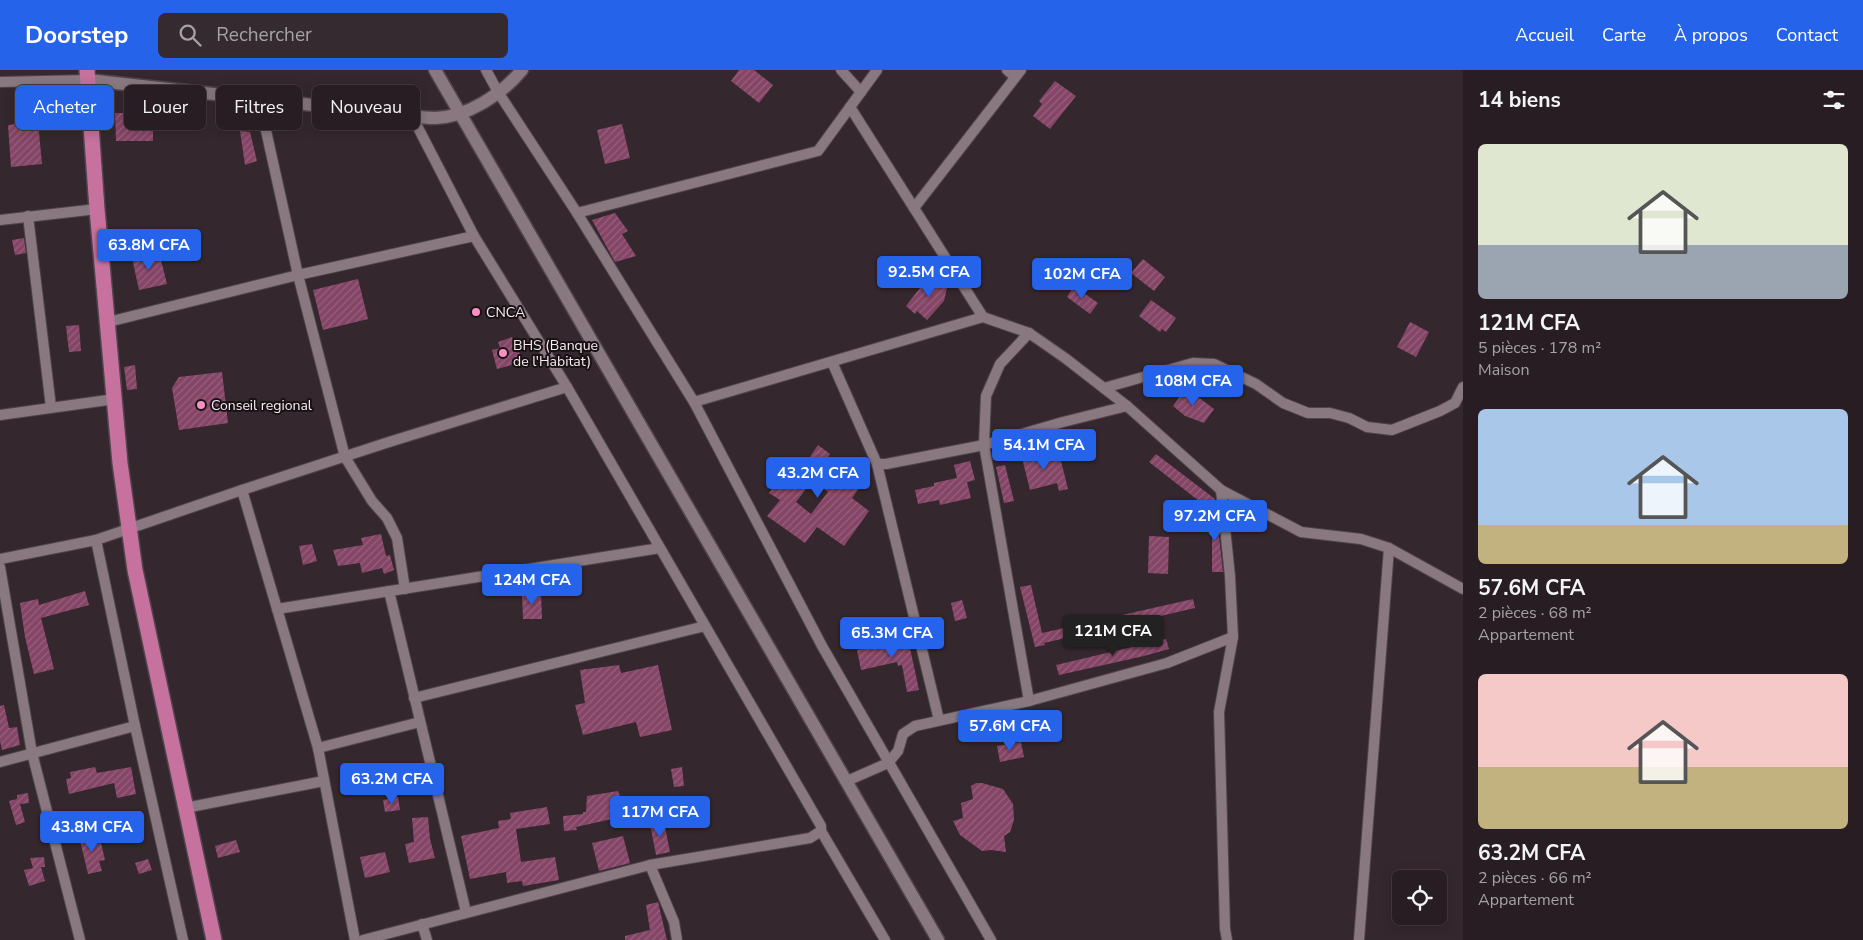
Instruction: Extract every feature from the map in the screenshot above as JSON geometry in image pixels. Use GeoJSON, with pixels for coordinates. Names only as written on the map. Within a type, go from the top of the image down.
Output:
{"type":"FeatureCollection","features":[{"type":"Feature","properties":{"kind":"main road"},"geometry":{"type":"LineString","coordinates":[[87,75],[120,463],[134,570],[214,940]]}},
{"type":"Feature","properties":{"kind":"street"},"geometry":{"type":"LineString","coordinates":[[435,70],[938,940]]}},
{"type":"Feature","properties":{"kind":"street"},"geometry":{"type":"LineString","coordinates":[[486,70],[498,92],[577,213],[694,402],[822,646],[991,940]]}},
{"type":"Feature","properties":{"kind":"street"},"geometry":{"type":"LineString","coordinates":[[420,117],[436,118],[460,113],[511,84],[522,70]]}},
{"type":"Feature","properties":{"kind":"street"},"geometry":{"type":"LineString","coordinates":[[841,70],[861,92]]}},
{"type":"Feature","properties":{"kind":"street"},"geometry":{"type":"LineString","coordinates":[[577,213],[818,151],[877,70]]}},
{"type":"Feature","properties":{"kind":"street"},"geometry":{"type":"LineString","coordinates":[[914,208],[1018,74],[1007,70]]}},
{"type":"Feature","properties":{"kind":"street"},"geometry":{"type":"LineString","coordinates":[[0,82],[87,75],[216,93]]}},
{"type":"Feature","properties":{"kind":"street"},"geometry":{"type":"LineString","coordinates":[[850,107],[983,317]]}},
{"type":"Feature","properties":{"kind":"street"},"geometry":{"type":"LineString","coordinates":[[266,130],[298,274],[346,457],[372,501],[387,518],[397,538],[405,589]]}},
{"type":"Feature","properties":{"kind":"street"},"geometry":{"type":"LineString","coordinates":[[419,130],[474,236],[567,388],[885,940]]}},
{"type":"Feature","properties":{"kind":"street"},"geometry":{"type":"LineString","coordinates":[[0,220],[97,209]]}},
{"type":"Feature","properties":{"kind":"street"},"geometry":{"type":"LineString","coordinates":[[28,216],[51,407]]}},
{"type":"Feature","properties":{"kind":"street"},"geometry":{"type":"LineString","coordinates":[[108,322],[298,274],[474,236]]}},
{"type":"Feature","properties":{"kind":"street"},"geometry":{"type":"LineString","coordinates":[[694,402],[983,317],[1028,333],[1104,388],[1222,490],[1301,532],[1361,539],[1389,548],[1463,589]]}},
{"type":"Feature","properties":{"kind":"street"},"geometry":{"type":"LineString","coordinates":[[1028,333],[1000,364],[986,396],[984,445],[1029,701]]}},
{"type":"Feature","properties":{"kind":"street"},"geometry":{"type":"LineString","coordinates":[[832,362],[877,464],[939,720]]}},
{"type":"Feature","properties":{"kind":"street"},"geometry":{"type":"LineString","coordinates":[[1104,388],[1193,363],[1214,364],[1256,384],[1282,403],[1308,413],[1330,413],[1349,418],[1367,427],[1392,430],[1455,403],[1463,387]]}},
{"type":"Feature","properties":{"kind":"street"},"geometry":{"type":"LineString","coordinates":[[0,559],[96,540],[242,490],[476,414],[567,388]]}},
{"type":"Feature","properties":{"kind":"street"},"geometry":{"type":"LineString","coordinates":[[0,415],[114,399]]}},
{"type":"Feature","properties":{"kind":"street"},"geometry":{"type":"LineString","coordinates":[[877,464],[984,445],[1127,406]]}},
{"type":"Feature","properties":{"kind":"street"},"geometry":{"type":"LineString","coordinates":[[242,490],[318,748],[355,940]]}},
{"type":"Feature","properties":{"kind":"street"},"geometry":{"type":"LineString","coordinates":[[1222,490],[1230,576],[1233,637],[1219,712],[1227,940]]}},
{"type":"Feature","properties":{"kind":"street"},"geometry":{"type":"LineString","coordinates":[[96,540],[134,726],[184,940]]}},
{"type":"Feature","properties":{"kind":"street"},"geometry":{"type":"LineString","coordinates":[[277,609],[660,548]]}},
{"type":"Feature","properties":{"kind":"street"},"geometry":{"type":"LineString","coordinates":[[1359,940],[1389,548]]}},
{"type":"Feature","properties":{"kind":"street"},"geometry":{"type":"LineString","coordinates":[[0,567],[32,753],[80,940]]}},
{"type":"Feature","properties":{"kind":"street"},"geometry":{"type":"LineString","coordinates":[[390,591],[466,912]]}},
{"type":"Feature","properties":{"kind":"street"},"geometry":{"type":"LineString","coordinates":[[414,698],[705,626]]}},
{"type":"Feature","properties":{"kind":"street"},"geometry":{"type":"LineString","coordinates":[[847,781],[888,763],[898,751],[903,734],[915,726],[1029,701],[1167,663],[1233,637]]}},
{"type":"Feature","properties":{"kind":"street"},"geometry":{"type":"LineString","coordinates":[[318,748],[420,722]]}},
{"type":"Feature","properties":{"kind":"street"},"geometry":{"type":"LineString","coordinates":[[0,762],[134,726]]}},
{"type":"Feature","properties":{"kind":"street"},"geometry":{"type":"LineString","coordinates":[[185,808],[324,781]]}},
{"type":"Feature","properties":{"kind":"street"},"geometry":{"type":"LineString","coordinates":[[363,940],[650,865],[810,838],[821,831]]}},
{"type":"Feature","properties":{"kind":"street"},"geometry":{"type":"LineString","coordinates":[[650,865],[674,922],[678,940]]}},
{"type":"Feature","properties":{"kind":"street"},"geometry":{"type":"LineString","coordinates":[[422,924],[426,940]]}},
{"type":"Feature","properties":{"kind":"building"},"geometry":{"type":"Polygon","coordinates":[[[739,70],[754,70],[773,85],[759,103],[731,81],[739,70]]]}},
{"type":"Feature","properties":{"kind":"building"},"geometry":{"type":"Polygon","coordinates":[[[1055,81],[1076,96],[1050,129],[1033,116],[1042,104],[1039,101],[1055,81]]]}},
{"type":"Feature","properties":{"kind":"building"},"geometry":{"type":"Polygon","coordinates":[[[115,113],[124,113],[124,130],[153,130],[153,141],[116,141],[115,113]]]}},
{"type":"Feature","properties":{"kind":"building"},"geometry":{"type":"Polygon","coordinates":[[[15,124],[15,130],[39,130],[42,164],[11,167],[8,125],[15,124]]]}},
{"type":"Feature","properties":{"kind":"building"},"geometry":{"type":"Polygon","coordinates":[[[622,124],[630,158],[605,164],[597,130],[622,124]]]}},
{"type":"Feature","properties":{"kind":"building"},"geometry":{"type":"Polygon","coordinates":[[[240,131],[250,132],[257,161],[245,165],[240,131]]]}},
{"type":"Feature","properties":{"kind":"building"},"geometry":{"type":"Polygon","coordinates":[[[615,213],[628,231],[622,234],[636,256],[615,262],[592,220],[615,213]]]}},
{"type":"Feature","properties":{"kind":"building"},"geometry":{"type":"Polygon","coordinates":[[[24,238],[26,253],[15,255],[12,240],[24,238]]]}},
{"type":"Feature","properties":{"kind":"building"},"geometry":{"type":"Polygon","coordinates":[[[159,252],[167,284],[139,290],[132,258],[159,252]]]}},
{"type":"Feature","properties":{"kind":"building"},"geometry":{"type":"Polygon","coordinates":[[[1143,259],[1165,277],[1154,291],[1131,273],[1143,259]]]}},
{"type":"Feature","properties":{"kind":"building"},"geometry":{"type":"Polygon","coordinates":[[[358,279],[368,319],[323,330],[313,290],[358,279]]]}},
{"type":"Feature","properties":{"kind":"building"},"geometry":{"type":"Polygon","coordinates":[[[949,279],[944,301],[927,320],[917,311],[915,314],[906,306],[923,284],[949,279]]]}},
{"type":"Feature","properties":{"kind":"building"},"geometry":{"type":"Polygon","coordinates":[[[1074,286],[1098,303],[1090,314],[1067,297],[1074,286]]]}},
{"type":"Feature","properties":{"kind":"building"},"geometry":{"type":"Polygon","coordinates":[[[1151,300],[1176,318],[1166,332],[1162,329],[1160,332],[1139,316],[1151,300]]]}},
{"type":"Feature","properties":{"kind":"building"},"geometry":{"type":"Polygon","coordinates":[[[1410,322],[1429,332],[1416,357],[1397,347],[1410,322]]]}},
{"type":"Feature","properties":{"kind":"building"},"geometry":{"type":"Polygon","coordinates":[[[79,325],[81,351],[69,352],[66,326],[79,325]]]}},
{"type":"Feature","properties":{"kind":"building","name":"BHS (Banque de l'Habitat)"},"geometry":{"type":"Polygon","coordinates":[[[512,337],[517,353],[519,352],[523,362],[497,369],[492,350],[500,348],[498,342],[512,337]]]}},
{"type":"Feature","properties":{"kind":"building"},"geometry":{"type":"Polygon","coordinates":[[[135,365],[137,389],[127,390],[124,367],[135,365]]]}},
{"type":"Feature","properties":{"kind":"building","name":"Conseil regional"},"geometry":{"type":"Polygon","coordinates":[[[222,372],[228,423],[179,430],[172,388],[179,377],[222,372]]]}},
{"type":"Feature","properties":{"kind":"building"},"geometry":{"type":"Polygon","coordinates":[[[1186,388],[1214,409],[1204,423],[1185,416],[1173,406],[1186,388]]]}},
{"type":"Feature","properties":{"kind":"building"},"geometry":{"type":"Polygon","coordinates":[[[818,445],[830,454],[828,457],[863,483],[852,498],[869,511],[844,546],[817,527],[805,543],[767,516],[780,500],[769,493],[796,457],[805,464],[818,445]],[[813,480],[796,502],[811,514],[828,492],[813,480]]]}},
{"type":"Feature","properties":{"kind":"building"},"geometry":{"type":"Polygon","coordinates":[[[1031,451],[1033,459],[1059,453],[1068,489],[1059,491],[1057,483],[1030,490],[1021,454],[1031,451]]]}},
{"type":"Feature","properties":{"kind":"building"},"geometry":{"type":"Polygon","coordinates":[[[1156,454],[1215,499],[1208,508],[1149,462],[1156,454]]]}},
{"type":"Feature","properties":{"kind":"building"},"geometry":{"type":"Polygon","coordinates":[[[970,461],[975,480],[967,482],[971,498],[940,505],[939,500],[918,504],[915,490],[934,486],[934,483],[957,478],[954,465],[970,461]]]}},
{"type":"Feature","properties":{"kind":"building"},"geometry":{"type":"Polygon","coordinates":[[[1005,465],[1014,501],[1004,503],[996,467],[1005,465]]]}},
{"type":"Feature","properties":{"kind":"building"},"geometry":{"type":"Polygon","coordinates":[[[1209,509],[1216,509],[1223,572],[1212,572],[1212,535],[1209,535],[1209,509]]]}},
{"type":"Feature","properties":{"kind":"building"},"geometry":{"type":"Polygon","coordinates":[[[381,534],[386,556],[390,555],[394,570],[384,574],[382,568],[362,573],[360,563],[338,566],[333,550],[363,545],[361,538],[381,534]]]}},
{"type":"Feature","properties":{"kind":"building"},"geometry":{"type":"Polygon","coordinates":[[[1149,536],[1169,537],[1168,574],[1148,573],[1149,536]]]}},
{"type":"Feature","properties":{"kind":"building"},"geometry":{"type":"Polygon","coordinates":[[[312,544],[317,561],[303,565],[299,546],[312,544]]]}},
{"type":"Feature","properties":{"kind":"building"},"geometry":{"type":"Polygon","coordinates":[[[1031,585],[1042,633],[1193,599],[1195,608],[1044,643],[1045,645],[1035,647],[1020,587],[1031,585]]]}},
{"type":"Feature","properties":{"kind":"building"},"geometry":{"type":"Polygon","coordinates":[[[85,591],[89,605],[41,618],[54,669],[34,674],[25,637],[20,603],[38,599],[39,605],[85,591]]]}},
{"type":"Feature","properties":{"kind":"building"},"geometry":{"type":"Polygon","coordinates":[[[541,593],[542,619],[523,619],[522,594],[541,593]]]}},
{"type":"Feature","properties":{"kind":"building"},"geometry":{"type":"Polygon","coordinates":[[[962,600],[967,618],[955,621],[951,603],[962,600]]]}},
{"type":"Feature","properties":{"kind":"building"},"geometry":{"type":"Polygon","coordinates":[[[907,634],[919,690],[907,692],[902,665],[898,666],[897,662],[861,670],[857,650],[892,643],[891,637],[907,634]]]}},
{"type":"Feature","properties":{"kind":"building"},"geometry":{"type":"Polygon","coordinates":[[[1166,639],[1169,649],[1144,656],[1059,675],[1056,665],[1166,639]]]}},
{"type":"Feature","properties":{"kind":"building"},"geometry":{"type":"Polygon","coordinates":[[[619,665],[621,673],[658,665],[672,730],[640,737],[636,722],[583,735],[575,705],[585,703],[580,670],[619,665]]]}},
{"type":"Feature","properties":{"kind":"building"},"geometry":{"type":"Polygon","coordinates":[[[4,705],[9,728],[17,727],[20,745],[2,750],[0,741],[0,706],[4,705]]]}},
{"type":"Feature","properties":{"kind":"building"},"geometry":{"type":"Polygon","coordinates":[[[1021,742],[1024,757],[1000,762],[997,746],[1021,742]]]}},
{"type":"Feature","properties":{"kind":"building"},"geometry":{"type":"Polygon","coordinates":[[[95,767],[97,773],[131,767],[136,794],[117,798],[114,783],[69,794],[66,779],[71,778],[70,772],[95,767]]]}},
{"type":"Feature","properties":{"kind":"building"},"geometry":{"type":"Polygon","coordinates":[[[682,767],[684,786],[674,787],[671,769],[682,767]]]}},
{"type":"Feature","properties":{"kind":"building"},"geometry":{"type":"Polygon","coordinates":[[[976,783],[1003,789],[1013,804],[1014,820],[1010,832],[1004,836],[1006,852],[982,851],[960,835],[953,821],[963,818],[961,803],[973,799],[971,786],[976,783]]]}},
{"type":"Feature","properties":{"kind":"building"},"geometry":{"type":"Polygon","coordinates":[[[618,791],[623,804],[627,803],[630,815],[576,827],[577,830],[564,831],[563,816],[586,812],[587,796],[618,791]]]}},
{"type":"Feature","properties":{"kind":"building"},"geometry":{"type":"Polygon","coordinates":[[[28,793],[29,803],[20,804],[25,822],[16,825],[9,801],[17,799],[17,795],[28,793]]]}},
{"type":"Feature","properties":{"kind":"building"},"geometry":{"type":"Polygon","coordinates":[[[398,797],[400,810],[385,812],[383,800],[398,797]]]}},
{"type":"Feature","properties":{"kind":"building"},"geometry":{"type":"Polygon","coordinates":[[[547,807],[550,824],[516,829],[521,862],[555,857],[559,880],[523,886],[522,881],[507,883],[506,872],[470,879],[461,836],[499,828],[498,821],[511,819],[510,813],[547,807]]]}},
{"type":"Feature","properties":{"kind":"building"},"geometry":{"type":"Polygon","coordinates":[[[428,817],[430,839],[435,858],[409,863],[405,844],[414,842],[412,818],[428,817]]]}},
{"type":"Feature","properties":{"kind":"building"},"geometry":{"type":"Polygon","coordinates":[[[664,822],[670,852],[656,855],[650,824],[664,822]]]}},
{"type":"Feature","properties":{"kind":"building"},"geometry":{"type":"Polygon","coordinates":[[[92,833],[94,844],[101,843],[105,860],[99,861],[102,871],[88,874],[79,836],[92,833]]]}},
{"type":"Feature","properties":{"kind":"building"},"geometry":{"type":"Polygon","coordinates":[[[623,836],[630,863],[599,871],[592,843],[623,836]]]}},
{"type":"Feature","properties":{"kind":"building"},"geometry":{"type":"Polygon","coordinates":[[[236,840],[240,852],[218,858],[215,846],[236,840]]]}},
{"type":"Feature","properties":{"kind":"building"},"geometry":{"type":"Polygon","coordinates":[[[385,852],[390,872],[365,878],[360,857],[385,852]]]}},
{"type":"Feature","properties":{"kind":"building"},"geometry":{"type":"Polygon","coordinates":[[[44,857],[45,867],[41,867],[45,881],[29,886],[24,870],[33,868],[30,858],[44,857]]]}},
{"type":"Feature","properties":{"kind":"building"},"geometry":{"type":"Polygon","coordinates":[[[148,859],[152,870],[139,874],[135,863],[148,859]]]}},
{"type":"Feature","properties":{"kind":"building"},"geometry":{"type":"Polygon","coordinates":[[[658,902],[667,940],[625,940],[625,936],[650,930],[646,905],[658,902]]]}},
{"type":"Feature","properties":{"kind":"place","name":"CNCA"},"geometry":{"type":"Point","coordinates":[476,312]}},
{"type":"Feature","properties":{"kind":"place","name":"BHS (Banque de l'Habitat)"},"geometry":{"type":"Point","coordinates":[503,353]}},
{"type":"Feature","properties":{"kind":"place","name":"Conseil regional"},"geometry":{"type":"Point","coordinates":[201,405]}}]}
